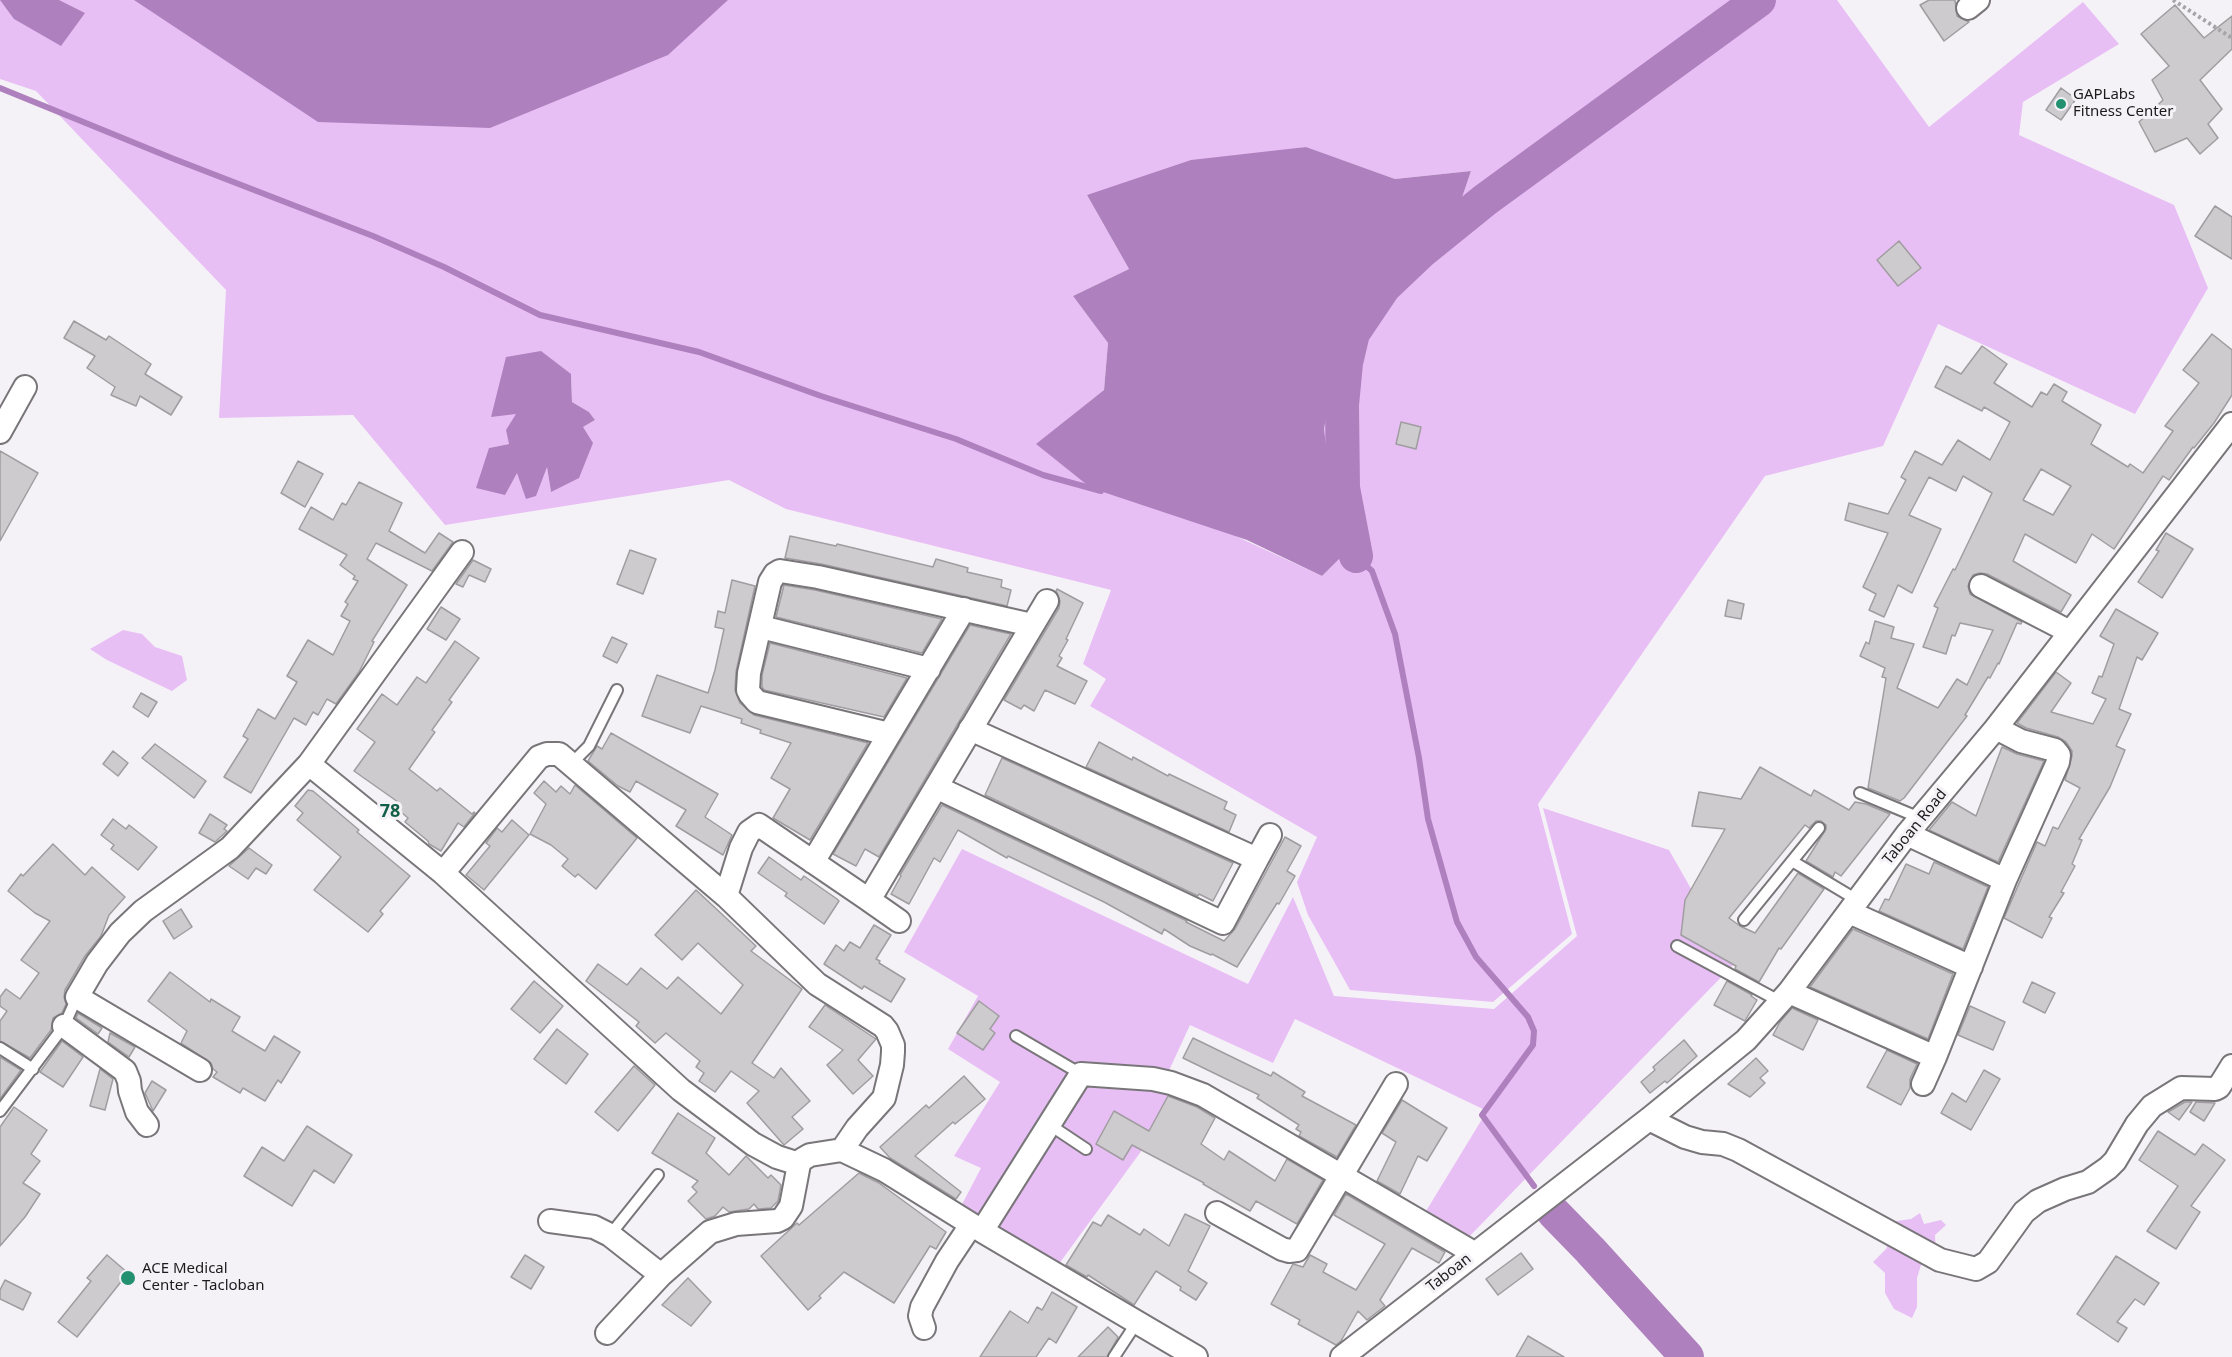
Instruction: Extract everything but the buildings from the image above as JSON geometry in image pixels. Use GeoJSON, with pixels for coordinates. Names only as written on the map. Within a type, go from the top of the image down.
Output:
{"type":"FeatureCollection","features":[{"type":"Feature","properties":{"kind":"street"},"geometry":{"type":"LineString","coordinates":[[0,432],[25,387]]}},
{"type":"Feature","properties":{"kind":"street","name":"Taboan Road"},"geometry":{"type":"LineString","coordinates":[[1557,1189],[1649,1119],[1746,1040],[1785,997],[1913,826],[1996,728],[2232,424]]}},
{"type":"Feature","properties":{"kind":"street"},"geometry":{"type":"LineString","coordinates":[[200,1070],[77,997],[97,963],[120,933],[143,911],[230,848],[309,764],[462,552]]}},
{"type":"Feature","properties":{"kind":"street"},"geometry":{"type":"LineString","coordinates":[[890,734],[757,702],[748,690],[749,673],[772,576],[780,571],[818,577],[1032,625]]}},
{"type":"Feature","properties":{"kind":"street"},"geometry":{"type":"LineString","coordinates":[[1981,586],[2070,632]]}},
{"type":"Feature","properties":{"kind":"street"},"geometry":{"type":"LineString","coordinates":[[869,900],[938,788],[970,729],[1047,601]]}},
{"type":"Feature","properties":{"kind":"street"},"geometry":{"type":"LineString","coordinates":[[813,861],[964,609]]}},
{"type":"Feature","properties":{"kind":"street"},"geometry":{"type":"LineString","coordinates":[[761,627],[928,669]]}},
{"type":"Feature","properties":{"kind":"street"},"geometry":{"type":"LineString","coordinates":[[1923,1083],[2005,880],[2058,762],[2059,755],[2055,750],[2021,741],[1996,728]]}},
{"type":"Feature","properties":{"kind":"street"},"geometry":{"type":"LineString","coordinates":[[970,729],[1257,859]]}},
{"type":"Feature","properties":{"kind":"street"},"geometry":{"type":"LineString","coordinates":[[443,873],[539,757],[559,754],[726,896],[817,984],[883,1026],[893,1045],[892,1065],[884,1098],[857,1128],[842,1150]]}},
{"type":"Feature","properties":{"kind":"street"},"geometry":{"type":"LineString","coordinates":[[309,764],[443,873],[681,1090],[753,1144],[777,1157],[799,1164]]}},
{"type":"Feature","properties":{"kind":"street"},"geometry":{"type":"LineString","coordinates":[[938,788],[1219,929],[1270,835]]}},
{"type":"Feature","properties":{"kind":"street"},"geometry":{"type":"LineString","coordinates":[[726,896],[741,848],[749,832],[758,826],[763,827],[899,921]]}},
{"type":"Feature","properties":{"kind":"street"},"geometry":{"type":"LineString","coordinates":[[1913,826],[2005,880]]}},
{"type":"Feature","properties":{"kind":"street"},"geometry":{"type":"LineString","coordinates":[[1853,906],[1971,967]]}},
{"type":"Feature","properties":{"kind":"street"},"geometry":{"type":"LineString","coordinates":[[1785,997],[1935,1057]]}},
{"type":"Feature","properties":{"kind":"street"},"geometry":{"type":"LineString","coordinates":[[64,1026],[125,1071],[137,1112],[147,1125]]}},
{"type":"Feature","properties":{"kind":"street"},"geometry":{"type":"LineString","coordinates":[[1649,1119],[1685,1137],[1702,1142],[1723,1144],[1738,1150],[1940,1260],[1973,1269],[1988,1262],[2024,1212],[2038,1201],[2088,1182],[2108,1168],[2115,1161],[2137,1124],[2152,1106],[2181,1088],[2219,1087],[2232,1066]]}},
{"type":"Feature","properties":{"kind":"street"},"geometry":{"type":"LineString","coordinates":[[924,1328],[920,1317],[922,1307],[947,1261],[977,1228],[1050,1125],[1081,1074],[1153,1079],[1203,1095],[1474,1253]]}},
{"type":"Feature","properties":{"kind":"street"},"geometry":{"type":"LineString","coordinates":[[1217,1213],[1282,1249],[1294,1251],[1300,1248],[1396,1084]]}},
{"type":"Feature","properties":{"kind":"street"},"geometry":{"type":"LineString","coordinates":[[607,1333],[661,1275],[710,1232],[736,1224],[777,1221],[783,1218],[791,1206],[802,1159],[810,1155],[842,1150],[884,1170],[977,1228],[1196,1357]]}},
{"type":"Feature","properties":{"kind":"street","name":"Taboan"},"geometry":{"type":"LineString","coordinates":[[1342,1357],[1557,1189]]}},
{"type":"Feature","properties":{"kind":"street"},"geometry":{"type":"LineString","coordinates":[[550,1221],[594,1227],[610,1235],[661,1275]]}},
{"type":"Feature","properties":{"kind":"lane"},"geometry":{"type":"LineString","coordinates":[[571,764],[589,747],[616,690]]}},
{"type":"Feature","properties":{"kind":"lane"},"geometry":{"type":"LineString","coordinates":[[1860,793],[1913,826]]}},
{"type":"Feature","properties":{"kind":"lane"},"geometry":{"type":"LineString","coordinates":[[1744,920],[1819,828]]}},
{"type":"Feature","properties":{"kind":"lane"},"geometry":{"type":"LineString","coordinates":[[1792,861],[1853,906]]}},
{"type":"Feature","properties":{"kind":"lane"},"geometry":{"type":"LineString","coordinates":[[1677,946],[1785,997]]}},
{"type":"Feature","properties":{"kind":"lane"},"geometry":{"type":"LineString","coordinates":[[0,1111],[64,1026],[77,997]]}},
{"type":"Feature","properties":{"kind":"lane"},"geometry":{"type":"LineString","coordinates":[[1016,1036],[1081,1074]]}},
{"type":"Feature","properties":{"kind":"lane"},"geometry":{"type":"LineString","coordinates":[[0,1048],[33,1069]]}},
{"type":"Feature","properties":{"kind":"lane"},"geometry":{"type":"LineString","coordinates":[[1050,1125],[1086,1149]]}},
{"type":"Feature","properties":{"kind":"lane"},"geometry":{"type":"LineString","coordinates":[[610,1235],[658,1175]]}},
{"type":"Feature","properties":{"kind":"lane"},"geometry":{"type":"LineString","coordinates":[[1114,1357],[1137,1322]]}},
{"type":"Feature","properties":{"kind":"path"},"geometry":{"type":"LineString","coordinates":[[2173,0],[2232,38]]}},
{"type":"Feature","properties":{"kind":"shaded area"},"geometry":{"type":"Polygon","coordinates":[[[0,0],[1837,0],[1929,127],[2083,2],[2119,44],[2023,102],[2019,135],[2174,205],[2208,288],[2135,414],[1938,324],[1883,446],[1765,476],[1538,804],[1572,934],[1493,1002],[1350,990],[1308,915],[1297,882],[1317,837],[1090,706],[1106,679],[1083,664],[1111,590],[786,509],[729,480],[445,525],[353,415],[219,418],[226,290],[36,91],[0,79],[0,0]],[[1305,147],[1087,195],[1129,269],[1073,296],[1108,343],[1104,390],[1037,444],[1322,576],[1341,556],[1324,429],[1342,331],[1450,233],[1471,171],[1395,179],[1305,147]],[[571,374],[491,416],[517,413],[509,444],[489,448],[517,472],[547,466],[551,492],[583,427],[595,420],[589,412],[572,402],[571,374]]]}},
{"type":"Feature","properties":{"kind":"shaded area"},"geometry":{"type":"Polygon","coordinates":[[[0,0],[59,0],[85,13],[61,46],[14,19],[0,0]]]}},
{"type":"Feature","properties":{"kind":"shaded area"},"geometry":{"type":"Polygon","coordinates":[[[134,0],[728,0],[668,55],[490,128],[318,122],[134,0]]]}},
{"type":"Feature","properties":{"kind":"shaded area"},"geometry":{"type":"Polygon","coordinates":[[[1306,147],[1395,179],[1471,171],[1450,233],[1342,331],[1324,429],[1341,557],[1322,576],[1247,540],[1091,488],[1036,444],[1104,390],[1108,343],[1073,296],[1129,269],[1087,195],[1191,160],[1306,147]]]}},
{"type":"Feature","properties":{"kind":"shaded area"},"geometry":{"type":"Polygon","coordinates":[[[541,351],[571,374],[572,402],[589,412],[595,420],[583,427],[593,443],[579,478],[551,492],[547,467],[536,496],[526,499],[517,473],[505,495],[476,488],[489,448],[509,444],[506,430],[516,414],[491,417],[506,357],[541,351]]]}},
{"type":"Feature","properties":{"kind":"shaded area"},"geometry":{"type":"Polygon","coordinates":[[[123,630],[142,634],[155,647],[182,656],[187,680],[172,691],[107,660],[90,649],[123,630]]]}},
{"type":"Feature","properties":{"kind":"shaded area"},"geometry":{"type":"Polygon","coordinates":[[[1543,808],[1669,850],[1734,964],[1465,1241],[1423,1216],[1487,1111],[1295,1019],[1273,1063],[1190,1025],[1166,1077],[1188,1087],[1056,1268],[959,1210],[981,1168],[954,1156],[1000,1082],[948,1049],[978,996],[904,952],[962,849],[1248,984],[1293,897],[1334,996],[1494,1009],[1577,936],[1543,808]]]}},
{"type":"Feature","properties":{"kind":"shaded area"},"geometry":{"type":"Polygon","coordinates":[[[1920,1213],[1924,1224],[1941,1220],[1946,1225],[1935,1235],[1936,1255],[1921,1265],[1917,1278],[1917,1307],[1912,1318],[1894,1309],[1885,1293],[1885,1273],[1873,1262],[1887,1248],[1884,1234],[1889,1222],[1911,1219],[1920,1213]]]}},
{"type":"Feature","properties":{"kind":"waterway"},"geometry":{"type":"LineString","coordinates":[[1356,556],[1343,488],[1342,405],[1346,363],[1353,333],[1384,287],[1422,251],[1485,200],[1759,0]]}},
{"type":"Feature","properties":{"kind":"waterway"},"geometry":{"type":"LineString","coordinates":[[0,88],[174,159],[373,236],[444,267],[540,315],[699,352],[821,396],[956,439],[1043,475],[1101,491]]}},
{"type":"Feature","properties":{"kind":"waterway"},"geometry":{"type":"LineString","coordinates":[[1333,556],[1356,556],[1372,571],[1395,634],[1419,758],[1428,819],[1457,922],[1476,957],[1528,1017],[1534,1031],[1533,1045],[1482,1115],[1534,1186]]}},
{"type":"Feature","properties":{"kind":"waterway"},"geometry":{"type":"LineString","coordinates":[[1554,1213],[1687,1357]]}},
{"type":"Feature","properties":{"kind":"place","name":"GAPLabs Fitness Center"},"geometry":{"type":"Point","coordinates":[2061,104]}},
{"type":"Feature","properties":{"kind":"place","name":"ACE Medical Center - Tacloban"},"geometry":{"type":"Point","coordinates":[128,1278]}},
{"type":"Feature","properties":{"kind":"district","name":"78"},"geometry":{"type":"Point","coordinates":[390,812]}}]}
